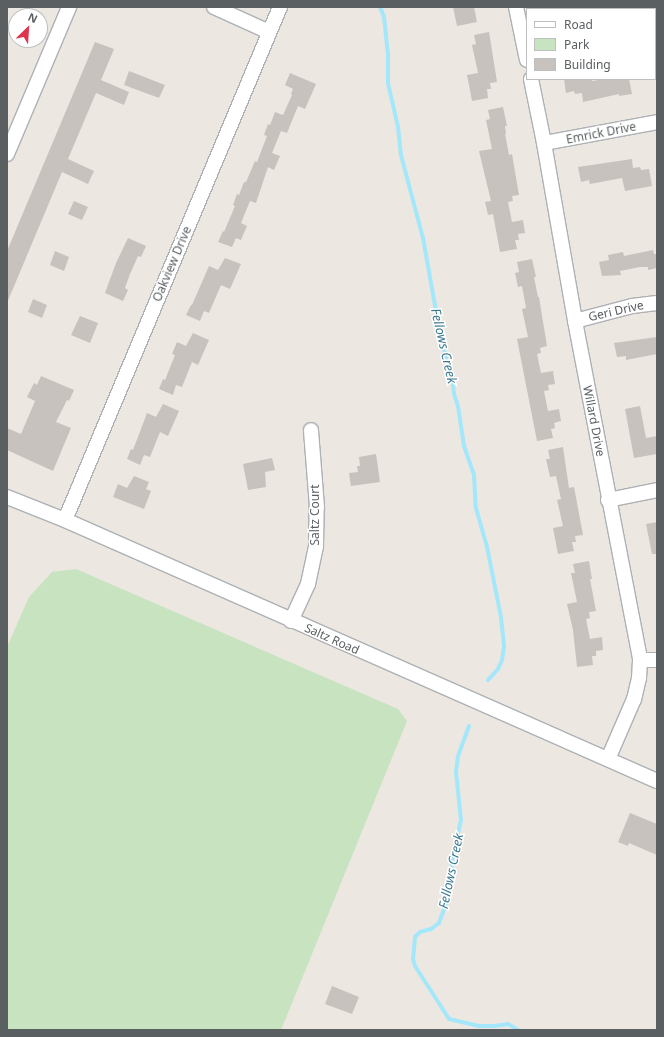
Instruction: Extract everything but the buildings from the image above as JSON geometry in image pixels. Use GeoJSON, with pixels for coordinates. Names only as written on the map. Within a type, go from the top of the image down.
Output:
{"type":"FeatureCollection","features":[{"type":"Feature","properties":{"kind":"street"},"geometry":{"type":"LineString","coordinates":[[7,154],[69,7]]}},
{"type":"Feature","properties":{"kind":"street"},"geometry":{"type":"LineString","coordinates":[[214,7],[269,32]]}},
{"type":"Feature","properties":{"kind":"street","name":"Oakview Drive"},"geometry":{"type":"LineString","coordinates":[[65,520],[280,7]]}},
{"type":"Feature","properties":{"kind":"street"},"geometry":{"type":"LineString","coordinates":[[516,7],[526,55]]}},
{"type":"Feature","properties":{"kind":"street","name":"Willard Drive"},"geometry":{"type":"LineString","coordinates":[[531,80],[544,143],[608,500],[640,660],[640,678],[634,699],[608,759]]}},
{"type":"Feature","properties":{"kind":"street","name":"Emrick Drive"},"geometry":{"type":"LineString","coordinates":[[544,143],[657,122]]}},
{"type":"Feature","properties":{"kind":"street","name":"Geri Drive"},"geometry":{"type":"LineString","coordinates":[[575,321],[632,306],[657,302]]}},
{"type":"Feature","properties":{"kind":"street","name":"Saltz Court"},"geometry":{"type":"LineString","coordinates":[[291,621],[308,584],[316,546],[317,507],[311,430]]}},
{"type":"Feature","properties":{"kind":"street"},"geometry":{"type":"LineString","coordinates":[[608,500],[657,490]]}},
{"type":"Feature","properties":{"kind":"street","name":"Saltz Road"},"geometry":{"type":"LineString","coordinates":[[7,497],[65,520],[291,621],[657,781]]}},
{"type":"Feature","properties":{"kind":"street"},"geometry":{"type":"LineString","coordinates":[[640,660],[657,660]]}},
{"type":"Feature","properties":{"kind":"green space"},"geometry":{"type":"Polygon","coordinates":[[[76,569],[398,709],[407,721],[281,1030],[7,1030],[7,647],[29,597],[52,572],[76,569]]]}},
{"type":"Feature","properties":{"kind":"waterway","name":"Fellows Creek"},"geometry":{"type":"LineString","coordinates":[[380,7],[384,17],[388,53],[388,83],[398,127],[401,155],[423,238],[438,322],[448,367],[452,375],[464,446],[474,475],[476,508],[487,547],[501,617],[504,647],[502,660],[498,669],[488,680]]}},
{"type":"Feature","properties":{"kind":"waterway","name":"Fellows Creek"},"geometry":{"type":"LineString","coordinates":[[469,726],[458,756],[456,772],[461,820],[454,850],[445,907],[439,923],[431,929],[420,932],[415,937],[413,959],[415,966],[449,1019],[480,1026],[508,1024],[518,1030]]}}]}
